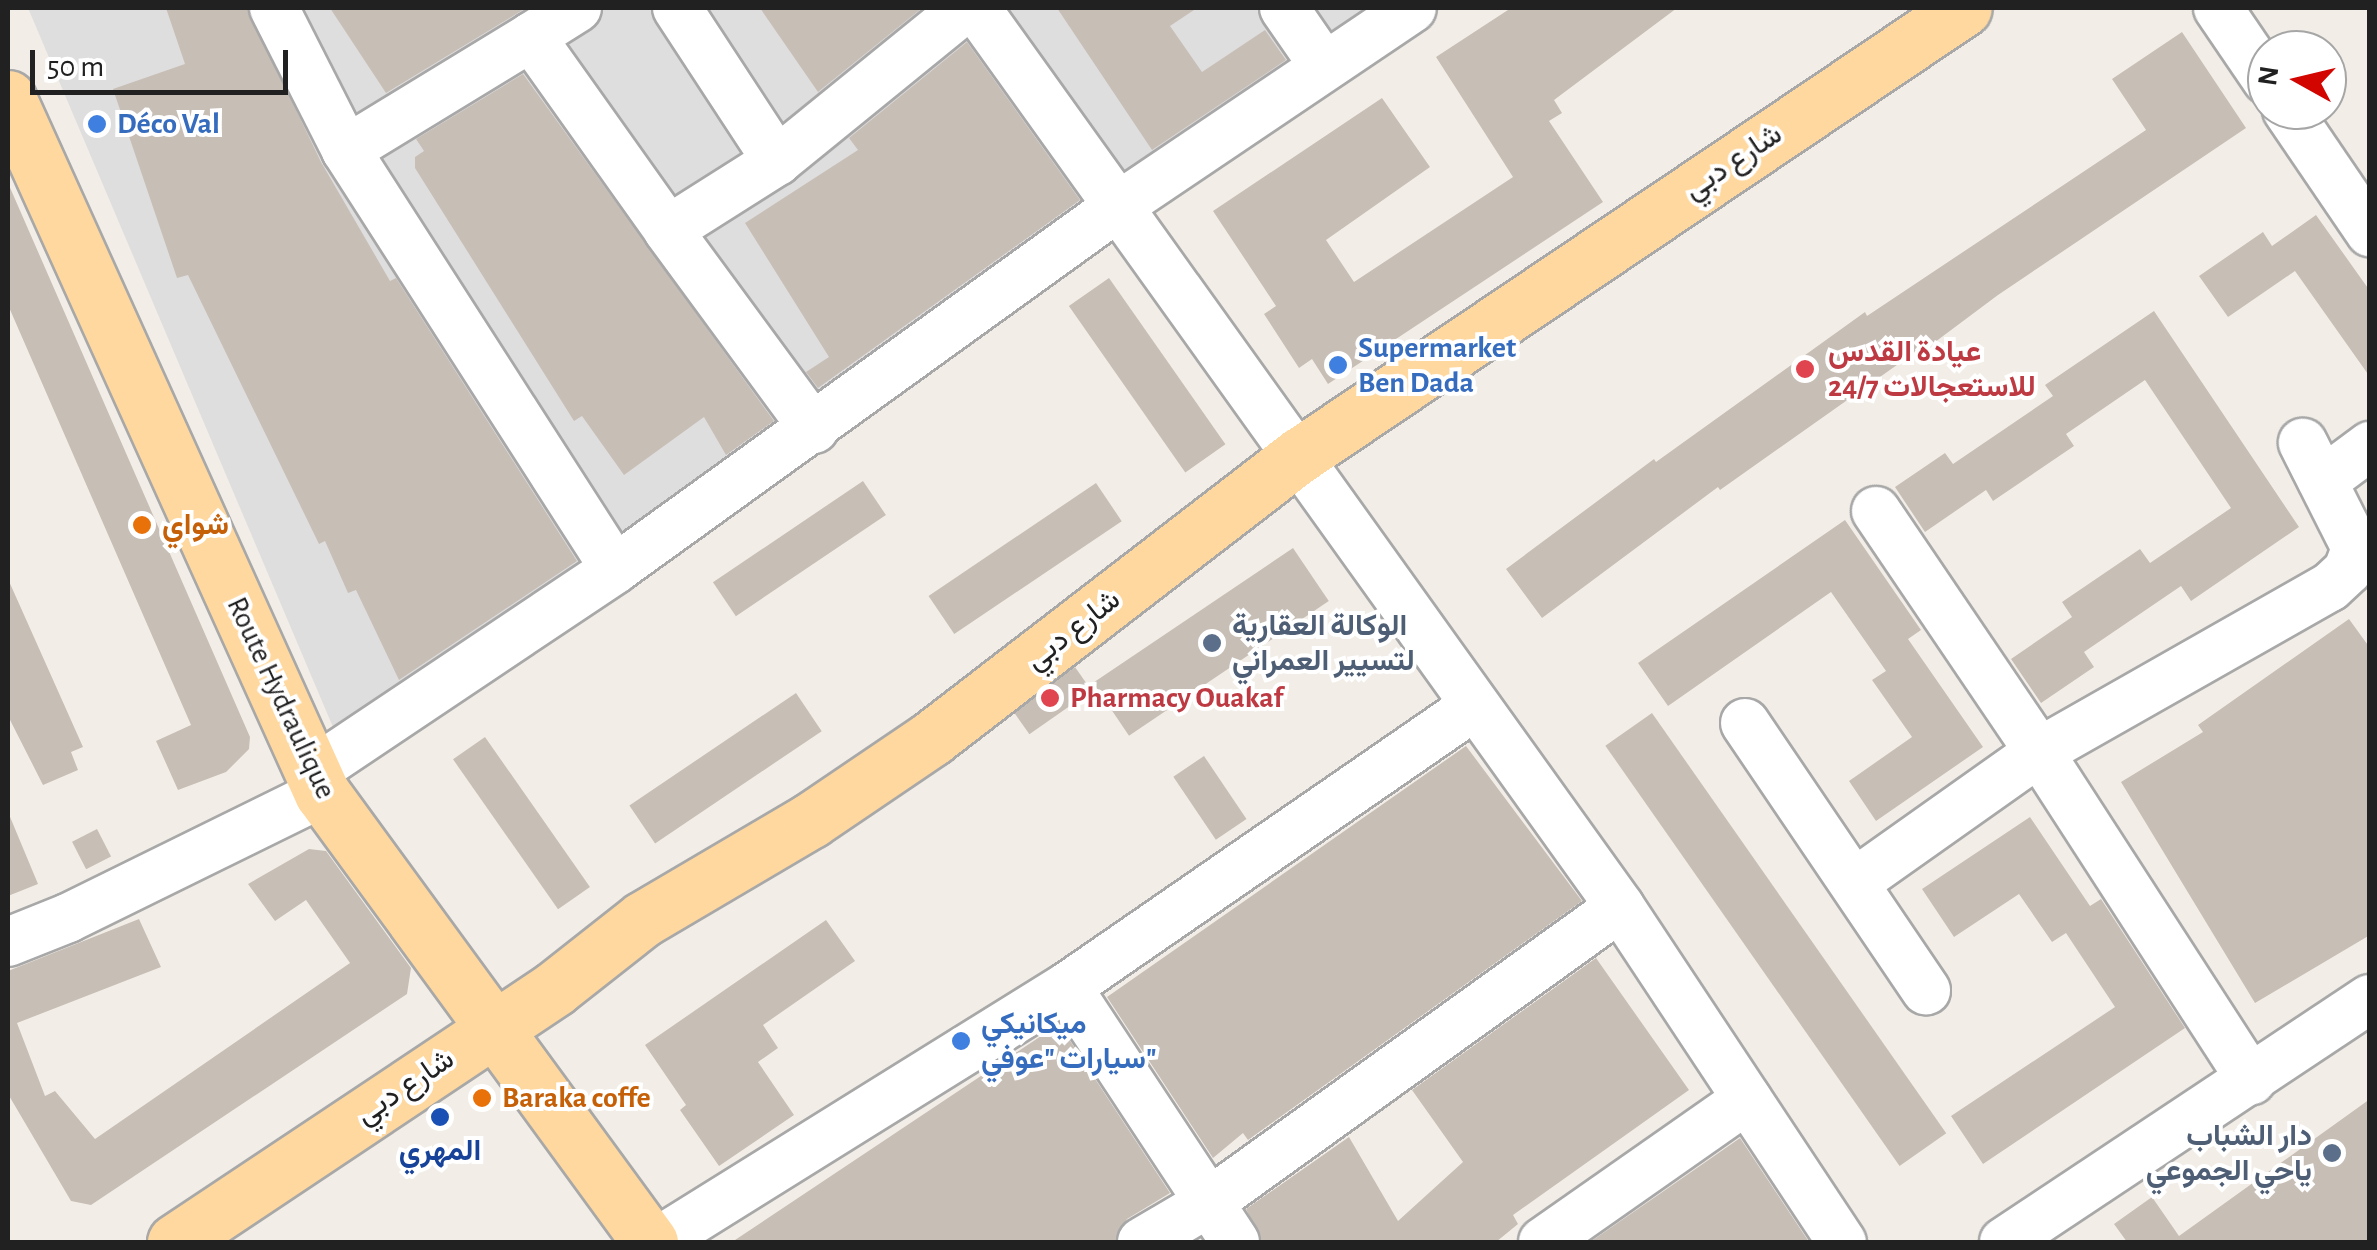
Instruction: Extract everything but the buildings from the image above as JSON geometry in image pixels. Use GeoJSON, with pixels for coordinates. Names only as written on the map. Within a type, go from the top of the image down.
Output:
{"type":"FeatureCollection","features":[{"type":"Feature","properties":{"kind":"main road","name":"شارع دبي"},"geometry":{"type":"LineString","coordinates":[[175,1242],[554,989],[643,919],[810,820],[932,738],[1300,455],[1964,8]]}},
{"type":"Feature","properties":{"kind":"main road","name":"Route Hydraulique"},"geometry":{"type":"LineString","coordinates":[[14,129],[317,782],[492,1028],[537,1082],[654,1242]]}},
{"type":"Feature","properties":{"kind":"street"},"geometry":{"type":"LineString","coordinates":[[274,8],[346,150],[615,569]]}},
{"type":"Feature","properties":{"kind":"street"},"geometry":{"type":"LineString","coordinates":[[346,150],[577,8]]}},
{"type":"Feature","properties":{"kind":"street"},"geometry":{"type":"LineString","coordinates":[[677,8],[777,161]]}},
{"type":"Feature","properties":{"kind":"street"},"geometry":{"type":"LineString","coordinates":[[668,230],[777,161],[965,8]]}},
{"type":"Feature","properties":{"kind":"street"},"geometry":{"type":"LineString","coordinates":[[976,8],[1620,906],[1842,1242]]}},
{"type":"Feature","properties":{"kind":"street"},"geometry":{"type":"LineString","coordinates":[[1284,8],[1324,66]]}},
{"type":"Feature","properties":{"kind":"street"},"geometry":{"type":"LineString","coordinates":[[8,942],[68,918],[317,782],[814,429],[1120,204],[1412,8]]}},
{"type":"Feature","properties":{"kind":"street"},"geometry":{"type":"LineString","coordinates":[[2218,8],[2247,51]]}},
{"type":"Feature","properties":{"kind":"street"},"geometry":{"type":"LineString","coordinates":[[531,37],[814,429]]}},
{"type":"Feature","properties":{"kind":"street"},"geometry":{"type":"LineString","coordinates":[[2301,130],[2370,232]]}},
{"type":"Feature","properties":{"kind":"street"},"geometry":{"type":"LineString","coordinates":[[1854,883],[2039,752],[2330,587],[2348,570],[2356,548],[2312,462],[2370,446]]}},
{"type":"Feature","properties":{"kind":"street"},"geometry":{"type":"LineString","coordinates":[[1876,511],[2039,752],[2251,1080]]}},
{"type":"Feature","properties":{"kind":"street"},"geometry":{"type":"LineString","coordinates":[[654,1242],[1067,987],[1473,706]]}},
{"type":"Feature","properties":{"kind":"street"},"geometry":{"type":"LineString","coordinates":[[1745,723],[1926,990]]}},
{"type":"Feature","properties":{"kind":"street"},"geometry":{"type":"LineString","coordinates":[[1142,1242],[1208,1203],[1620,906]]}},
{"type":"Feature","properties":{"kind":"street"},"geometry":{"type":"LineString","coordinates":[[1067,987],[1234,1242]]}},
{"type":"Feature","properties":{"kind":"street"},"geometry":{"type":"LineString","coordinates":[[2004,1242],[2370,998]]}},
{"type":"Feature","properties":{"kind":"street"},"geometry":{"type":"LineString","coordinates":[[1543,1242],[1747,1098]]}},
{"type":"Feature","properties":{"kind":"shaded area"},"geometry":{"type":"Polygon","coordinates":[[[28,8],[1400,8],[341,746],[28,8]]]}},
{"type":"Feature","properties":{"kind":"place","name":"Déco Val"},"geometry":{"type":"Point","coordinates":[97,124]}},
{"type":"Feature","properties":{"kind":"place","name":"Supermarket Ben Dada"},"geometry":{"type":"Point","coordinates":[1338,365]}},
{"type":"Feature","properties":{"kind":"place","name":"عيادة القدس للاستعجالات 24/7"},"geometry":{"type":"Point","coordinates":[1805,369]}},
{"type":"Feature","properties":{"kind":"place","name":"شواي"},"geometry":{"type":"Point","coordinates":[142,525]}},
{"type":"Feature","properties":{"kind":"place","name":"الوكالة العقارية لتسيير العمراني"},"geometry":{"type":"Point","coordinates":[1212,643]}},
{"type":"Feature","properties":{"kind":"place","name":"Pharmacy Ouakaf"},"geometry":{"type":"Point","coordinates":[1050,698]}},
{"type":"Feature","properties":{"kind":"place","name":"ميكانيكي سيارات \"عوفي\""},"geometry":{"type":"Point","coordinates":[961,1041]}},
{"type":"Feature","properties":{"kind":"place","name":"Baraka coffe"},"geometry":{"type":"Point","coordinates":[482,1098]}},
{"type":"Feature","properties":{"kind":"place","name":"المهري"},"geometry":{"type":"Point","coordinates":[440,1117]}},
{"type":"Feature","properties":{"kind":"place","name":"دار الشباب ياحي الجموعي"},"geometry":{"type":"Point","coordinates":[2332,1153]}}]}
